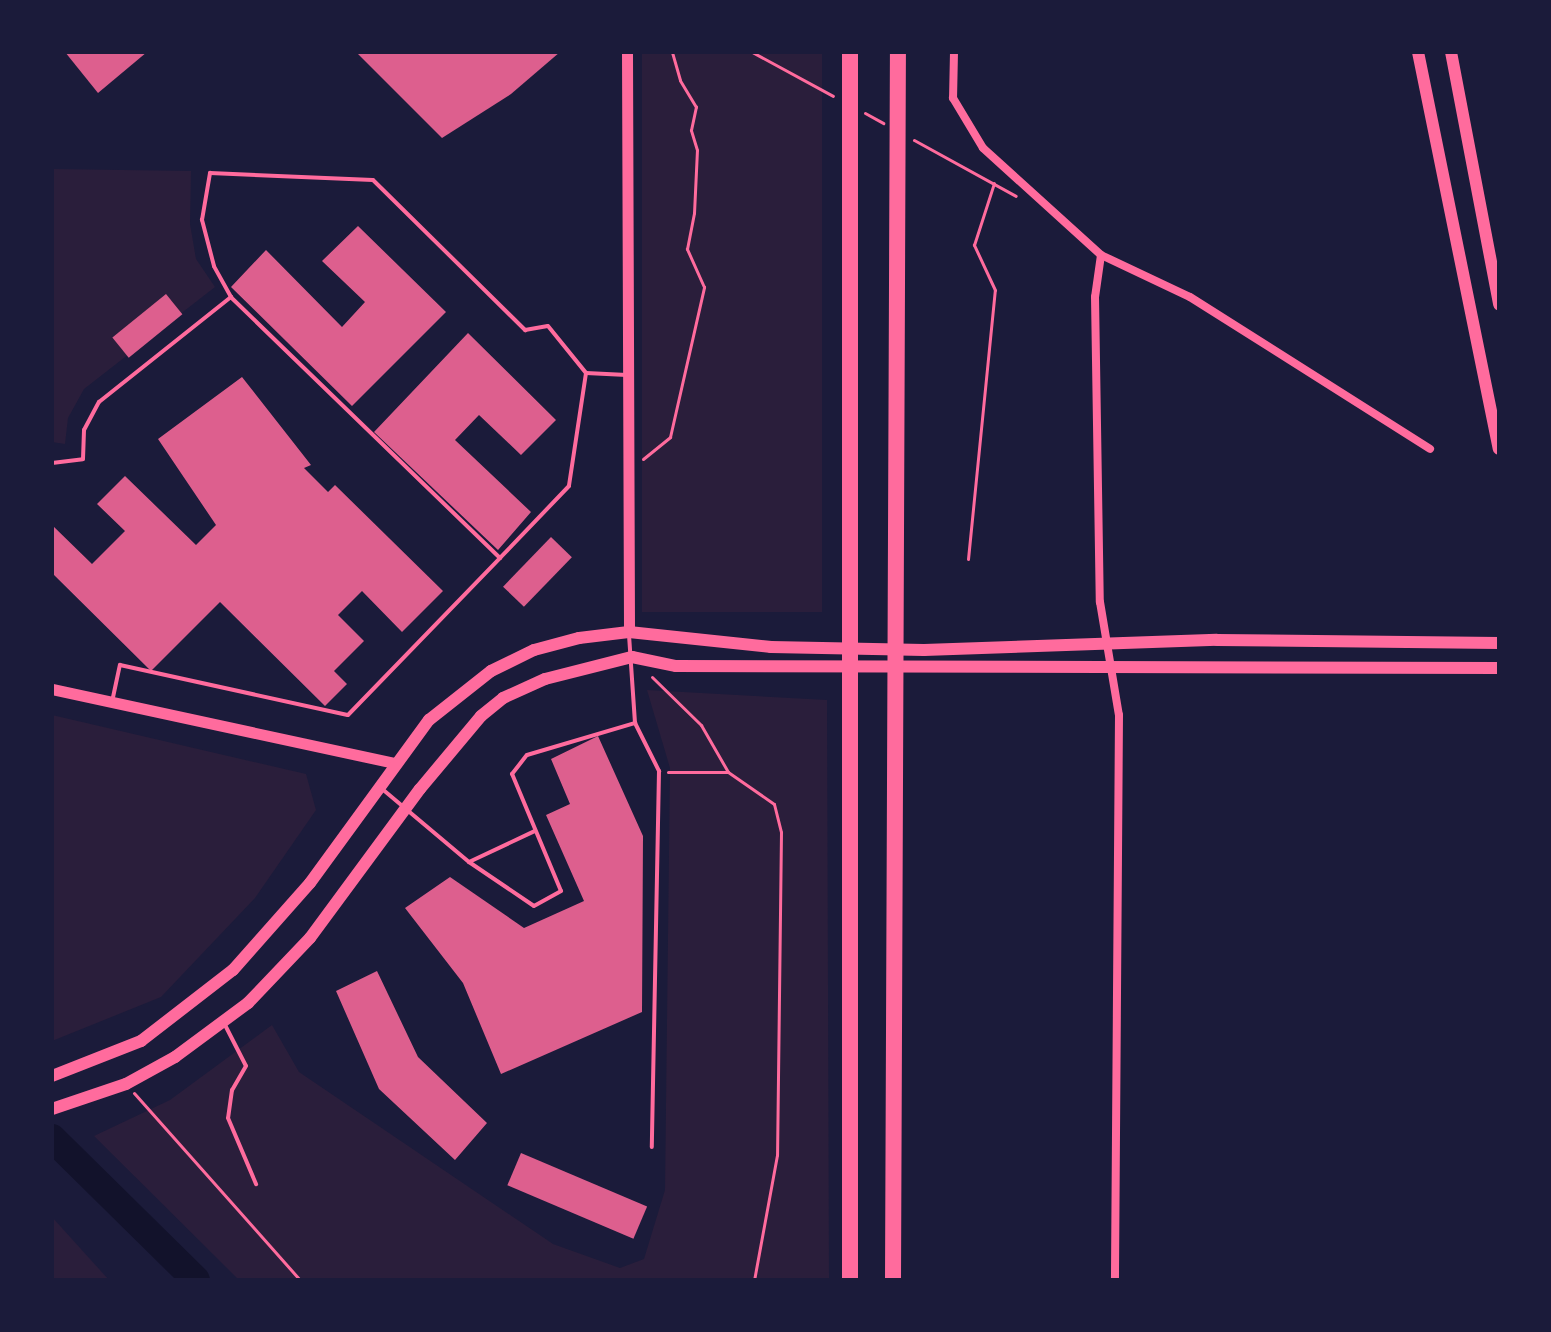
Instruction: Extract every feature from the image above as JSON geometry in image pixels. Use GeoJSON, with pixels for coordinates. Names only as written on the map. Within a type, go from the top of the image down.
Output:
{"type":"FeatureCollection","features":[{"type":"Feature","properties":{"kind":"highway"},"geometry":{"type":"LineString","coordinates":[[850,52],[850,1280]]}},
{"type":"Feature","properties":{"kind":"highway"},"geometry":{"type":"LineString","coordinates":[[894,1277],[898,52]]}},
{"type":"Feature","properties":{"kind":"main road"},"geometry":{"type":"LineString","coordinates":[[1418,52],[1499,449]]}},
{"type":"Feature","properties":{"kind":"main road"},"geometry":{"type":"LineString","coordinates":[[1451,52],[1499,304]]}},
{"type":"Feature","properties":{"kind":"main road"},"geometry":{"type":"LineString","coordinates":[[55,1075],[141,1041],[233,970],[310,883],[429,720],[491,671],[579,638],[629,632],[771,647],[1107,646],[1217,640],[1499,643]]}},
{"type":"Feature","properties":{"kind":"main road"},"geometry":{"type":"LineString","coordinates":[[52,1109],[126,1084],[224,1023],[310,938],[471,728],[503,698],[545,679],[632,657],[676,666],[1499,668]]}},
{"type":"Feature","properties":{"kind":"street"},"geometry":{"type":"LineString","coordinates":[[627,52],[629,632]]}},
{"type":"Feature","properties":{"kind":"street"},"geometry":{"type":"LineString","coordinates":[[954,52],[953,98],[983,148],[1101,255],[1190,297],[1430,449]]}},
{"type":"Feature","properties":{"kind":"street"},"geometry":{"type":"LineString","coordinates":[[1101,255],[1095,327],[1100,602],[1119,715],[1115,1280]]}},
{"type":"Feature","properties":{"kind":"street"},"geometry":{"type":"LineString","coordinates":[[52,689],[395,763]]}},
{"type":"Feature","properties":{"kind":"lane"},"geometry":{"type":"LineString","coordinates":[[112,702],[120,665],[348,715],[500,558],[569,486],[586,373],[548,326],[525,330],[373,180],[210,173],[202,220],[214,266],[231,297],[500,558]]}},
{"type":"Feature","properties":{"kind":"lane"},"geometry":{"type":"LineString","coordinates":[[52,463],[83,459],[84,430],[99,402],[231,297]]}},
{"type":"Feature","properties":{"kind":"lane"},"geometry":{"type":"LineString","coordinates":[[586,373],[630,375]]}},
{"type":"Feature","properties":{"kind":"lane"},"geometry":{"type":"LineString","coordinates":[[629,632],[635,723],[659,771],[652,1147]]}},
{"type":"Feature","properties":{"kind":"lane"},"geometry":{"type":"LineString","coordinates":[[379,787],[469,862],[534,906],[561,891],[512,774],[527,755],[635,723]]}},
{"type":"Feature","properties":{"kind":"lane"},"geometry":{"type":"LineString","coordinates":[[469,862],[535,831]]}},
{"type":"Feature","properties":{"kind":"lane"},"geometry":{"type":"LineString","coordinates":[[224,1023],[246,1066],[232,1090],[228,1118],[256,1184]]}},
{"type":"Feature","properties":{"kind":"path"},"geometry":{"type":"LineString","coordinates":[[630,469],[670,437],[704,287],[687,249],[694,213],[697,150],[691,130],[696,107],[675,69],[672,52]]}},
{"type":"Feature","properties":{"kind":"path"},"geometry":{"type":"LineString","coordinates":[[968,559],[995,290],[974,245],[994,183]]}},
{"type":"Feature","properties":{"kind":"path"},"geometry":{"type":"LineString","coordinates":[[632,657],[701,725],[728,772],[774,804],[781,832],[777,1155],[754,1280]]}},
{"type":"Feature","properties":{"kind":"path"},"geometry":{"type":"LineString","coordinates":[[659,771],[728,772]]}},
{"type":"Feature","properties":{"kind":"path"},"geometry":{"type":"LineString","coordinates":[[126,1084],[300,1280]]}},
{"type":"Feature","properties":{"kind":"shaded area"},"geometry":{"type":"Polygon","coordinates":[[[642,52],[822,52],[822,612],[642,612],[642,52]]]}},
{"type":"Feature","properties":{"kind":"shaded area"},"geometry":{"type":"Polygon","coordinates":[[[52,169],[191,171],[190,224],[196,259],[215,287],[84,389],[68,418],[65,444],[52,442],[52,169]]]}},
{"type":"Feature","properties":{"kind":"shaded area"},"geometry":{"type":"Polygon","coordinates":[[[647,690],[827,700],[829,1280],[239,1280],[94,1136],[170,1100],[272,1025],[299,1072],[553,1244],[620,1268],[644,1259],[665,1190],[670,768],[647,690]]]}},
{"type":"Feature","properties":{"kind":"shaded area"},"geometry":{"type":"Polygon","coordinates":[[[52,715],[306,774],[316,810],[255,898],[161,997],[52,1041],[52,715]]]}},
{"type":"Feature","properties":{"kind":"shaded area"},"geometry":{"type":"Polygon","coordinates":[[[52,1217],[109,1280],[52,1280],[52,1217]]]}},
{"type":"Feature","properties":{"kind":"building"},"geometry":{"type":"Polygon","coordinates":[[[65,52],[147,52],[98,93],[65,52]]]}},
{"type":"Feature","properties":{"kind":"building"},"geometry":{"type":"Polygon","coordinates":[[[356,52],[560,52],[511,94],[442,138],[356,52]]]}},
{"type":"Feature","properties":{"kind":"building"},"geometry":{"type":"Polygon","coordinates":[[[358,226],[446,312],[352,406],[231,287],[266,250],[342,327],[365,302],[322,261],[358,226]]]}},
{"type":"Feature","properties":{"kind":"building"},"geometry":{"type":"Polygon","coordinates":[[[166,294],[182,314],[129,358],[112,337],[166,294]]]}},
{"type":"Feature","properties":{"kind":"building"},"geometry":{"type":"Polygon","coordinates":[[[468,333],[556,420],[521,455],[479,415],[455,440],[531,512],[498,550],[374,432],[468,333]]]}},
{"type":"Feature","properties":{"kind":"building"},"geometry":{"type":"Polygon","coordinates":[[[242,377],[311,465],[304,468],[328,492],[335,485],[443,591],[402,632],[362,591],[338,615],[364,641],[334,671],[347,684],[325,706],[220,602],[151,671],[52,573],[52,525],[92,564],[125,531],[97,504],[125,476],[196,545],[216,525],[158,439],[242,377]]]}},
{"type":"Feature","properties":{"kind":"building"},"geometry":{"type":"Polygon","coordinates":[[[551,537],[572,557],[524,607],[503,587],[551,537]]]}},
{"type":"Feature","properties":{"kind":"building"},"geometry":{"type":"Polygon","coordinates":[[[598,736],[643,836],[642,1012],[501,1074],[463,983],[405,908],[450,877],[524,928],[584,901],[546,815],[570,804],[551,759],[598,736]]]}},
{"type":"Feature","properties":{"kind":"building"},"geometry":{"type":"Polygon","coordinates":[[[377,971],[418,1057],[487,1123],[455,1160],[379,1089],[336,991],[377,971]]]}},
{"type":"Feature","properties":{"kind":"building"},"geometry":{"type":"Polygon","coordinates":[[[521,1153],[647,1207],[633,1239],[507,1185],[521,1153]]]}},
{"type":"Feature","properties":{"kind":"waterway"},"geometry":{"type":"LineString","coordinates":[[52,1138],[196,1280]]}}]}
